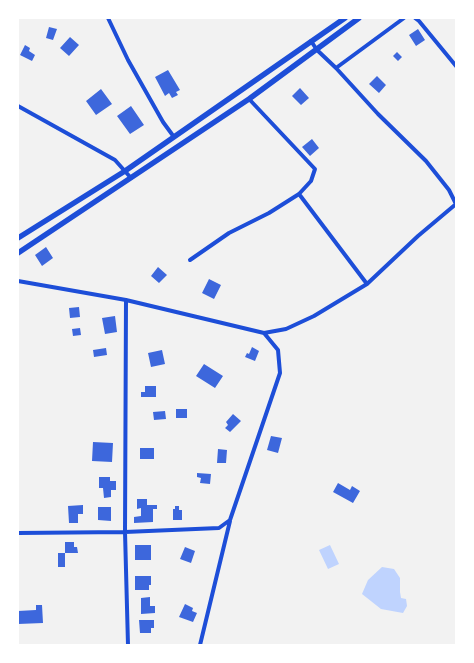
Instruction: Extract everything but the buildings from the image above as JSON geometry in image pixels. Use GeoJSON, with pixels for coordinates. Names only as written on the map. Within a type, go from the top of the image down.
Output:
{"type":"FeatureCollection","features":[{"type":"Feature","properties":{"kind":"main road"},"geometry":{"type":"LineString","coordinates":[[18,238],[125,170],[345,18]]}},
{"type":"Feature","properties":{"kind":"main road"},"geometry":{"type":"LineString","coordinates":[[18,253],[249,99],[359,18]]}},
{"type":"Feature","properties":{"kind":"street"},"geometry":{"type":"LineString","coordinates":[[108,18],[128,60],[163,122],[174,137]]}},
{"type":"Feature","properties":{"kind":"street"},"geometry":{"type":"LineString","coordinates":[[336,68],[404,18]]}},
{"type":"Feature","properties":{"kind":"street"},"geometry":{"type":"LineString","coordinates":[[415,18],[456,66]]}},
{"type":"Feature","properties":{"kind":"street"},"geometry":{"type":"LineString","coordinates":[[18,281],[126,300],[264,333],[286,329],[314,316],[367,284],[418,236],[456,204],[449,190],[426,162],[317,50],[311,41]]}},
{"type":"Feature","properties":{"kind":"street"},"geometry":{"type":"LineString","coordinates":[[190,260],[229,233],[269,213],[299,194],[311,181],[315,169],[249,99]]}},
{"type":"Feature","properties":{"kind":"street"},"geometry":{"type":"LineString","coordinates":[[18,106],[115,160],[131,178]]}},
{"type":"Feature","properties":{"kind":"street"},"geometry":{"type":"LineString","coordinates":[[299,194],[367,284]]}},
{"type":"Feature","properties":{"kind":"street"},"geometry":{"type":"LineString","coordinates":[[126,300],[125,532],[128,645]]}},
{"type":"Feature","properties":{"kind":"street"},"geometry":{"type":"LineString","coordinates":[[200,645],[230,520],[280,373],[278,350],[264,333]]}},
{"type":"Feature","properties":{"kind":"street"},"geometry":{"type":"LineString","coordinates":[[18,533],[125,532],[218,528],[230,520]]}},
{"type":"Feature","properties":{"kind":"water"},"geometry":{"type":"Polygon","coordinates":[[[330,545],[339,564],[328,569],[319,550],[330,545]]]}},
{"type":"Feature","properties":{"kind":"water"},"geometry":{"type":"Polygon","coordinates":[[[382,567],[394,569],[400,578],[401,598],[406,599],[407,606],[403,613],[381,609],[362,594],[368,580],[382,567]]]}}]}
